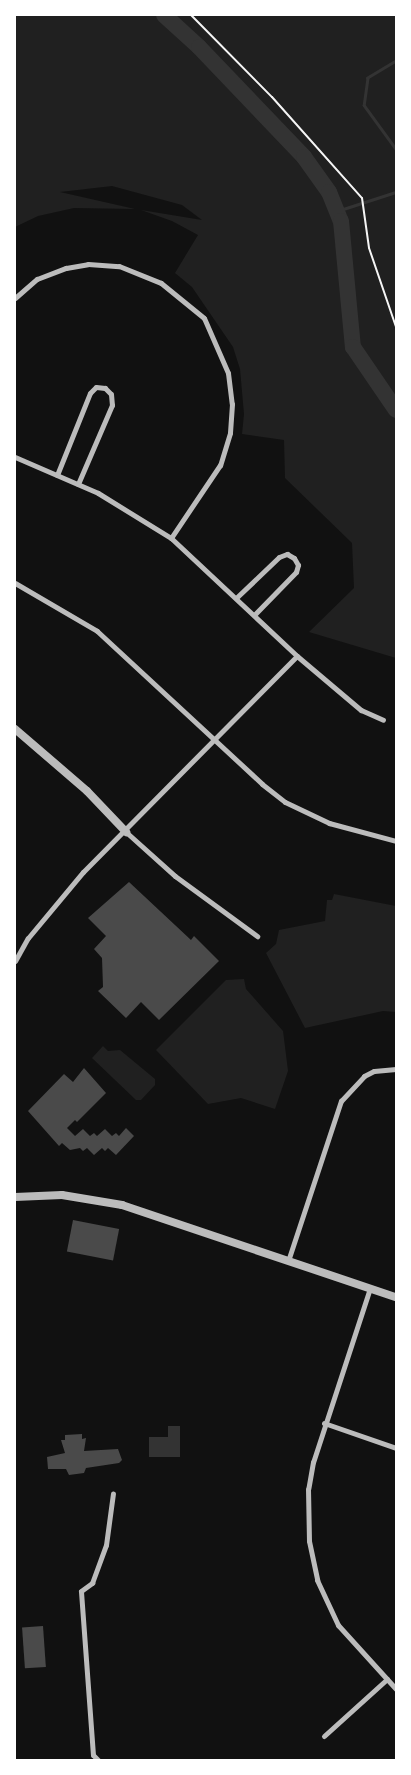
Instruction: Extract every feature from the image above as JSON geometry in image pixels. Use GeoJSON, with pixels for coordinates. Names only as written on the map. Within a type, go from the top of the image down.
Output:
{"type":"FeatureCollection","features":[{"type":"Feature","properties":{"kind":"street"},"geometry":{"type":"LineString","coordinates":[[15,298],[37,279],[66,268],[88,264],[119,266],[161,283],[204,318],[228,373],[232,404],[230,433],[220,465],[171,538]]}},
{"type":"Feature","properties":{"kind":"street"},"geometry":{"type":"LineString","coordinates":[[57,475],[90,392],[96,387],[105,388],[111,394],[112,405],[78,484]]}},
{"type":"Feature","properties":{"kind":"street"},"geometry":{"type":"LineString","coordinates":[[15,457],[78,484],[171,538],[297,656],[361,710],[383,720]]}},
{"type":"Feature","properties":{"kind":"street"},"geometry":{"type":"LineString","coordinates":[[236,598],[279,557],[287,554],[294,558],[298,565],[296,572],[254,615]]}},
{"type":"Feature","properties":{"kind":"street"},"geometry":{"type":"LineString","coordinates":[[15,583],[97,631],[262,784],[298,809],[329,823],[396,842]]}},
{"type":"Feature","properties":{"kind":"street"},"geometry":{"type":"LineString","coordinates":[[15,961],[28,938],[43,918],[83,872],[126,832],[297,656]]}},
{"type":"Feature","properties":{"kind":"street"},"geometry":{"type":"LineString","coordinates":[[15,728],[87,791],[126,832],[175,876],[257,936]]}},
{"type":"Feature","properties":{"kind":"street"},"geometry":{"type":"LineString","coordinates":[[288,1261],[341,1101],[364,1076],[374,1071],[396,1069]]}},
{"type":"Feature","properties":{"kind":"street"},"geometry":{"type":"LineString","coordinates":[[15,1197],[62,1195],[122,1205],[396,1297]]}},
{"type":"Feature","properties":{"kind":"street"},"geometry":{"type":"LineString","coordinates":[[370,1288],[324,1423],[308,1490],[309,1541],[314,1568],[338,1625],[396,1689]]}},
{"type":"Feature","properties":{"kind":"street"},"geometry":{"type":"LineString","coordinates":[[324,1423],[396,1448]]}},
{"type":"Feature","properties":{"kind":"street"},"geometry":{"type":"LineString","coordinates":[[98,1760],[93,1755],[81,1591],[92,1583],[106,1545],[113,1493]]}},
{"type":"Feature","properties":{"kind":"street"},"geometry":{"type":"LineString","coordinates":[[324,1736],[387,1679]]}},
{"type":"Feature","properties":{"kind":"path"},"geometry":{"type":"LineString","coordinates":[[192,15],[272,98],[362,198],[369,248],[396,327]]}},
{"type":"Feature","properties":{"kind":"shaded area"},"geometry":{"type":"Polygon","coordinates":[[[15,15],[396,15],[396,658],[309,632],[354,588],[352,543],[285,478],[284,440],[242,434],[244,414],[240,369],[233,347],[192,287],[175,273],[198,235],[172,221],[141,210],[202,220],[182,205],[112,186],[60,192],[135,209],[74,208],[38,216],[15,227],[15,15]]]}},
{"type":"Feature","properties":{"kind":"shaded area"},"geometry":{"type":"Polygon","coordinates":[[[334,894],[396,906],[396,1012],[383,1011],[305,1028],[266,953],[276,944],[279,930],[325,921],[327,900],[332,900],[334,894]]]}},
{"type":"Feature","properties":{"kind":"shaded area"},"geometry":{"type":"Polygon","coordinates":[[[244,979],[246,989],[283,1031],[288,1071],[275,1109],[241,1098],[208,1104],[156,1050],[226,980],[244,979]]]}},
{"type":"Feature","properties":{"kind":"shaded area"},"geometry":{"type":"Polygon","coordinates":[[[103,1046],[108,1051],[120,1050],[155,1079],[155,1085],[141,1100],[136,1100],[92,1058],[103,1046]]]}},
{"type":"Feature","properties":{"kind":"shaded area"},"geometry":{"type":"Polygon","coordinates":[[[168,1426],[180,1426],[180,1457],[149,1457],[149,1437],[168,1437],[168,1426]]]}},
{"type":"Feature","properties":{"kind":"building"},"geometry":{"type":"Polygon","coordinates":[[[129,882],[191,940],[194,936],[219,961],[159,1020],[141,1002],[126,1018],[98,991],[103,987],[102,958],[94,949],[106,936],[88,918],[129,882]]]}},
{"type":"Feature","properties":{"kind":"building"},"geometry":{"type":"Polygon","coordinates":[[[84,1068],[106,1093],[77,1122],[75,1120],[67,1128],[75,1136],[83,1129],[90,1136],[94,1133],[97,1136],[105,1129],[112,1136],[116,1133],[119,1136],[126,1128],[134,1136],[116,1155],[108,1148],[105,1151],[102,1148],[94,1155],[87,1148],[83,1151],[80,1148],[70,1150],[62,1143],[59,1146],[28,1111],[64,1074],[73,1082],[84,1068]]]}},
{"type":"Feature","properties":{"kind":"building"},"geometry":{"type":"Polygon","coordinates":[[[73,1220],[119,1229],[113,1260],[67,1251],[73,1220]]]}},
{"type":"Feature","properties":{"kind":"building"},"geometry":{"type":"Polygon","coordinates":[[[82,1434],[82,1439],[86,1438],[84,1451],[118,1449],[122,1460],[119,1463],[86,1468],[84,1473],[69,1475],[66,1469],[48,1469],[47,1457],[65,1453],[61,1440],[65,1440],[65,1435],[82,1434]]]}},
{"type":"Feature","properties":{"kind":"building"},"geometry":{"type":"Polygon","coordinates":[[[43,1626],[46,1667],[25,1668],[22,1627],[43,1626]]]}},
{"type":"Feature","properties":{"kind":"waterway"},"geometry":{"type":"LineString","coordinates":[[164,15],[199,47],[304,157],[329,192],[341,221],[353,347],[396,410]]}},
{"type":"Feature","properties":{"kind":"waterway"},"geometry":{"type":"LineString","coordinates":[[396,61],[368,78],[364,105],[396,149]]}},
{"type":"Feature","properties":{"kind":"waterway"},"geometry":{"type":"LineString","coordinates":[[337,211],[396,192]]}}]}
